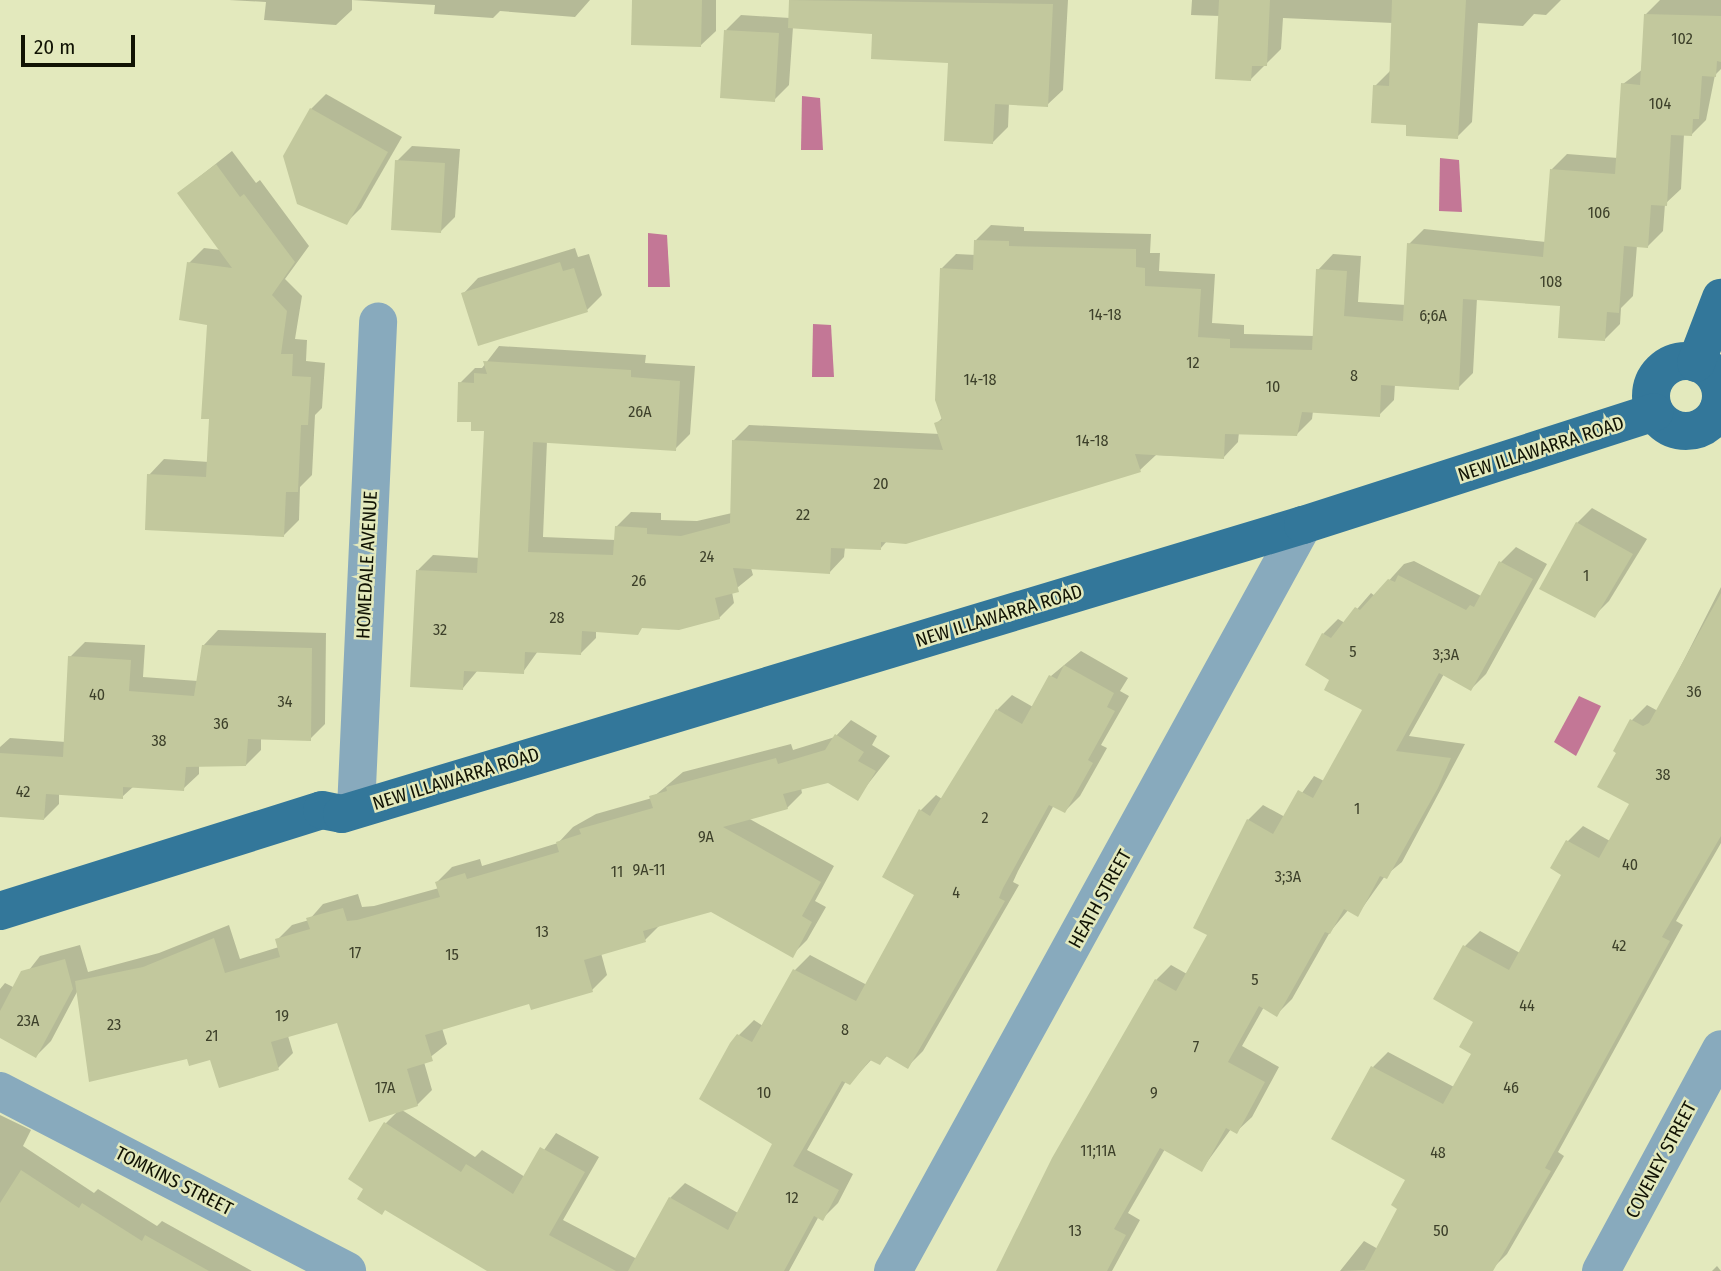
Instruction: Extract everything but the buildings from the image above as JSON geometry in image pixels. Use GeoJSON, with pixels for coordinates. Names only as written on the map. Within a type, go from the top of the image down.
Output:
{"type":"FeatureCollection","features":[{"type":"Feature","properties":{"kind":"main road"},"geometry":{"type":"LineString","coordinates":[[1696,363],[1721,298]]}},
{"type":"Feature","properties":{"kind":"main road"},"geometry":{"type":"LineString","coordinates":[[1681,361],[1696,363],[1717,379],[1720,408],[1712,421],[1689,431],[1664,425],[1654,412],[1650,391],[1656,376],[1681,361]]}},
{"type":"Feature","properties":{"kind":"main road","name":"NEW ILLAWARRA ROAD"},"geometry":{"type":"LineString","coordinates":[[0,911],[322,810],[349,812],[1303,525],[1654,412]]}},
{"type":"Feature","properties":{"kind":"main road","name":"NEW ILLAWARRA ROAD"},"geometry":{"type":"LineString","coordinates":[[0,933],[329,828],[349,812]]}},
{"type":"Feature","properties":{"kind":"street","name":"HOMEDALE AVENUE"},"geometry":{"type":"LineString","coordinates":[[349,812],[378,321]]}},
{"type":"Feature","properties":{"kind":"street","name":"HEATH STREET"},"geometry":{"type":"LineString","coordinates":[[893,1271],[1303,525]]}},
{"type":"Feature","properties":{"kind":"street","name":"COVENEY STREET"},"geometry":{"type":"LineString","coordinates":[[1601,1271],[1721,1049]]}},
{"type":"Feature","properties":{"kind":"street","name":"TOMKINS STREET"},"geometry":{"type":"LineString","coordinates":[[0,1091],[347,1271]]}},
{"type":"Feature","properties":{"kind":"shaded area"},"geometry":{"type":"Polygon","coordinates":[[[802,96],[820,98],[823,150],[801,150],[802,96]]]}},
{"type":"Feature","properties":{"kind":"shaded area"},"geometry":{"type":"Polygon","coordinates":[[[1440,158],[1459,160],[1462,212],[1439,211],[1440,158]]]}},
{"type":"Feature","properties":{"kind":"shaded area"},"geometry":{"type":"Polygon","coordinates":[[[648,233],[667,235],[670,287],[648,287],[648,233]]]}},
{"type":"Feature","properties":{"kind":"shaded area"},"geometry":{"type":"Polygon","coordinates":[[[813,324],[831,325],[834,377],[812,377],[813,324]]]}},
{"type":"Feature","properties":{"kind":"shaded area"},"geometry":{"type":"Polygon","coordinates":[[[1579,696],[1601,706],[1576,756],[1554,742],[1579,696]]]}}]}
